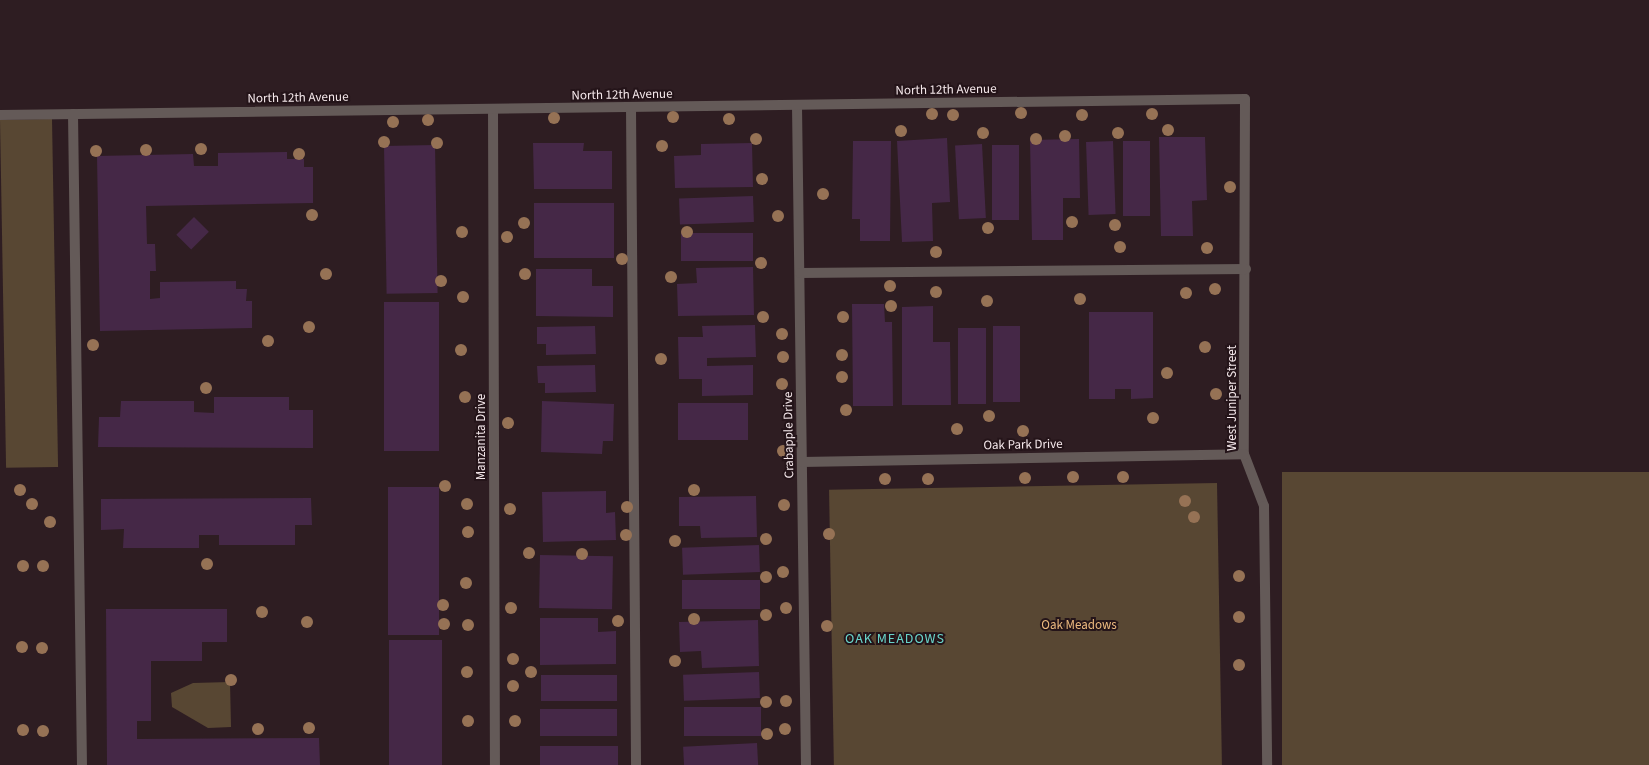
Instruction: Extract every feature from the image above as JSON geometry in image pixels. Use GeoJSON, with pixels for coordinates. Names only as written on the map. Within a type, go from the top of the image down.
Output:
{"type":"FeatureCollection","features":[{"type":"Feature","properties":{"kind":"street","name":"North 12th Avenue"},"geometry":{"type":"LineString","coordinates":[[0,115],[797,106],[1245,99]]}},
{"type":"Feature","properties":{"kind":"street","name":"West Juniper Street"},"geometry":{"type":"LineString","coordinates":[[1245,99],[1246,269],[1244,454],[1264,506],[1267,765]]}},
{"type":"Feature","properties":{"kind":"street","name":"Crabapple Drive"},"geometry":{"type":"LineString","coordinates":[[797,106],[806,765]]}},
{"type":"Feature","properties":{"kind":"street"},"geometry":{"type":"LineString","coordinates":[[631,108],[636,765]]}},
{"type":"Feature","properties":{"kind":"street","name":"Manzanita Drive"},"geometry":{"type":"LineString","coordinates":[[493,109],[495,765]]}},
{"type":"Feature","properties":{"kind":"street"},"geometry":{"type":"LineString","coordinates":[[73,114],[82,765]]}},
{"type":"Feature","properties":{"kind":"street"},"geometry":{"type":"LineString","coordinates":[[800,273],[1246,269]]}},
{"type":"Feature","properties":{"kind":"street","name":"Oak Park Drive"},"geometry":{"type":"LineString","coordinates":[[802,462],[1244,454]]}},
{"type":"Feature","properties":{"kind":"green space"},"geometry":{"type":"Polygon","coordinates":[[[52,119],[58,467],[6,468],[0,120],[52,119]]]}},
{"type":"Feature","properties":{"kind":"green space"},"geometry":{"type":"Polygon","coordinates":[[[1282,472],[1649,472],[1649,765],[1282,765],[1282,472]]]}},
{"type":"Feature","properties":{"kind":"green space","name":"Oak Meadows"},"geometry":{"type":"Polygon","coordinates":[[[1217,483],[1222,765],[834,765],[829,490],[1217,483]]]}},
{"type":"Feature","properties":{"kind":"green space"},"geometry":{"type":"Polygon","coordinates":[[[230,682],[231,727],[208,728],[172,707],[171,693],[193,683],[230,682]]]}},
{"type":"Feature","properties":{"kind":"building"},"geometry":{"type":"Polygon","coordinates":[[[1159,137],[1205,137],[1207,200],[1192,201],[1193,236],[1161,236],[1159,137]]]}},
{"type":"Feature","properties":{"kind":"building"},"geometry":{"type":"Polygon","coordinates":[[[947,138],[950,202],[932,203],[933,241],[902,242],[897,141],[947,138]]]}},
{"type":"Feature","properties":{"kind":"building"},"geometry":{"type":"Polygon","coordinates":[[[1079,139],[1080,198],[1063,198],[1063,240],[1032,240],[1030,140],[1079,139]]]}},
{"type":"Feature","properties":{"kind":"building"},"geometry":{"type":"Polygon","coordinates":[[[853,141],[891,141],[890,241],[860,241],[860,219],[852,219],[853,141]]]}},
{"type":"Feature","properties":{"kind":"building"},"geometry":{"type":"Polygon","coordinates":[[[1113,141],[1116,214],[1089,215],[1086,142],[1113,141]]]}},
{"type":"Feature","properties":{"kind":"building"},"geometry":{"type":"Polygon","coordinates":[[[1123,141],[1150,141],[1150,216],[1123,216],[1123,141]]]}},
{"type":"Feature","properties":{"kind":"building"},"geometry":{"type":"Polygon","coordinates":[[[533,143],[584,143],[583,151],[612,151],[612,189],[534,189],[533,143]]]}},
{"type":"Feature","properties":{"kind":"building"},"geometry":{"type":"Polygon","coordinates":[[[752,143],[753,187],[675,188],[674,156],[701,155],[701,144],[752,143]]]}},
{"type":"Feature","properties":{"kind":"building"},"geometry":{"type":"Polygon","coordinates":[[[982,144],[986,218],[959,219],[955,145],[982,144]]]}},
{"type":"Feature","properties":{"kind":"building"},"geometry":{"type":"Polygon","coordinates":[[[435,145],[438,293],[387,294],[384,146],[435,145]]]}},
{"type":"Feature","properties":{"kind":"building"},"geometry":{"type":"Polygon","coordinates":[[[992,145],[1019,145],[1019,220],[992,220],[992,145]]]}},
{"type":"Feature","properties":{"kind":"building"},"geometry":{"type":"Polygon","coordinates":[[[287,152],[287,159],[304,159],[304,167],[313,167],[313,203],[146,206],[147,244],[155,244],[156,271],[150,271],[150,299],[160,298],[160,282],[236,281],[236,289],[247,289],[246,301],[252,301],[252,328],[100,331],[97,156],[193,154],[194,166],[218,166],[218,153],[287,152]]]}},
{"type":"Feature","properties":{"kind":"building"},"geometry":{"type":"Polygon","coordinates":[[[753,196],[754,222],[680,225],[679,199],[753,196]]]}},
{"type":"Feature","properties":{"kind":"building"},"geometry":{"type":"Polygon","coordinates":[[[534,203],[614,203],[614,258],[534,258],[534,203]]]}},
{"type":"Feature","properties":{"kind":"building"},"geometry":{"type":"Polygon","coordinates":[[[194,217],[209,232],[191,250],[176,235],[194,217]]]}},
{"type":"Feature","properties":{"kind":"building"},"geometry":{"type":"Polygon","coordinates":[[[681,233],[753,233],[753,261],[681,261],[681,233]]]}},
{"type":"Feature","properties":{"kind":"building"},"geometry":{"type":"Polygon","coordinates":[[[753,267],[754,315],[678,316],[677,284],[697,283],[696,268],[753,267]]]}},
{"type":"Feature","properties":{"kind":"building"},"geometry":{"type":"Polygon","coordinates":[[[536,269],[592,269],[592,286],[613,286],[613,317],[536,316],[536,269]]]}},
{"type":"Feature","properties":{"kind":"building"},"geometry":{"type":"Polygon","coordinates":[[[384,302],[439,302],[439,451],[384,451],[384,302]]]}},
{"type":"Feature","properties":{"kind":"building"},"geometry":{"type":"Polygon","coordinates":[[[852,304],[884,304],[885,322],[892,322],[893,406],[853,406],[852,304]]]}},
{"type":"Feature","properties":{"kind":"building"},"geometry":{"type":"Polygon","coordinates":[[[933,306],[933,342],[950,342],[951,405],[902,405],[902,307],[933,306]]]}},
{"type":"Feature","properties":{"kind":"building"},"geometry":{"type":"Polygon","coordinates":[[[1089,312],[1153,312],[1153,398],[1131,399],[1131,389],[1115,389],[1115,399],[1089,399],[1089,312]]]}},
{"type":"Feature","properties":{"kind":"building"},"geometry":{"type":"Polygon","coordinates":[[[755,325],[756,357],[707,358],[707,366],[753,365],[753,395],[702,396],[702,379],[679,379],[678,337],[703,337],[702,326],[755,325]]]}},
{"type":"Feature","properties":{"kind":"building"},"geometry":{"type":"Polygon","coordinates":[[[595,326],[596,354],[546,355],[546,344],[537,344],[537,327],[595,326]]]}},
{"type":"Feature","properties":{"kind":"building"},"geometry":{"type":"Polygon","coordinates":[[[993,326],[1020,326],[1020,402],[993,402],[993,326]]]}},
{"type":"Feature","properties":{"kind":"building"},"geometry":{"type":"Polygon","coordinates":[[[958,328],[986,328],[986,404],[958,404],[958,328]]]}},
{"type":"Feature","properties":{"kind":"building"},"geometry":{"type":"Polygon","coordinates":[[[595,365],[596,392],[545,393],[545,383],[538,383],[537,366],[595,365]]]}},
{"type":"Feature","properties":{"kind":"building"},"geometry":{"type":"Polygon","coordinates":[[[214,397],[289,397],[289,410],[313,410],[313,448],[98,447],[99,417],[120,417],[121,401],[194,401],[194,412],[214,413],[214,397]]]}},
{"type":"Feature","properties":{"kind":"building"},"geometry":{"type":"Polygon","coordinates":[[[542,401],[614,404],[613,441],[603,441],[602,454],[541,452],[542,401]]]}},
{"type":"Feature","properties":{"kind":"building"},"geometry":{"type":"Polygon","coordinates":[[[678,403],[748,403],[748,440],[678,440],[678,403]]]}},
{"type":"Feature","properties":{"kind":"building"},"geometry":{"type":"Polygon","coordinates":[[[388,487],[439,487],[439,635],[388,635],[388,487]]]}},
{"type":"Feature","properties":{"kind":"building"},"geometry":{"type":"Polygon","coordinates":[[[606,491],[606,513],[615,512],[616,540],[543,542],[542,492],[606,491]]]}},
{"type":"Feature","properties":{"kind":"building"},"geometry":{"type":"Polygon","coordinates":[[[756,496],[757,537],[701,538],[700,526],[679,526],[679,497],[756,496]]]}},
{"type":"Feature","properties":{"kind":"building"},"geometry":{"type":"Polygon","coordinates":[[[311,498],[312,525],[295,525],[295,545],[219,545],[219,535],[199,535],[199,548],[123,548],[124,529],[101,530],[101,499],[311,498]]]}},
{"type":"Feature","properties":{"kind":"building"},"geometry":{"type":"Polygon","coordinates":[[[759,545],[760,572],[683,575],[682,548],[759,545]]]}},
{"type":"Feature","properties":{"kind":"building"},"geometry":{"type":"Polygon","coordinates":[[[540,555],[613,556],[612,609],[539,608],[540,555]]]}},
{"type":"Feature","properties":{"kind":"building"},"geometry":{"type":"Polygon","coordinates":[[[682,580],[760,580],[760,609],[682,609],[682,580]]]}},
{"type":"Feature","properties":{"kind":"building"},"geometry":{"type":"Polygon","coordinates":[[[106,609],[227,609],[227,642],[202,642],[202,661],[151,661],[151,721],[137,721],[137,739],[319,738],[320,765],[107,765],[106,609]]]}},
{"type":"Feature","properties":{"kind":"building"},"geometry":{"type":"Polygon","coordinates":[[[540,618],[598,618],[598,632],[616,631],[616,664],[540,665],[540,618]]]}},
{"type":"Feature","properties":{"kind":"building"},"geometry":{"type":"Polygon","coordinates":[[[758,620],[759,666],[702,668],[701,651],[680,652],[679,622],[758,620]]]}},
{"type":"Feature","properties":{"kind":"building"},"geometry":{"type":"Polygon","coordinates":[[[389,640],[442,640],[442,765],[389,765],[389,640]]]}},
{"type":"Feature","properties":{"kind":"building"},"geometry":{"type":"Polygon","coordinates":[[[759,672],[760,698],[684,701],[683,675],[759,672]]]}},
{"type":"Feature","properties":{"kind":"building"},"geometry":{"type":"Polygon","coordinates":[[[541,675],[617,675],[617,701],[541,701],[541,675]]]}},
{"type":"Feature","properties":{"kind":"building"},"geometry":{"type":"Polygon","coordinates":[[[684,707],[761,707],[761,736],[684,736],[684,707]]]}},
{"type":"Feature","properties":{"kind":"building"},"geometry":{"type":"Polygon","coordinates":[[[540,709],[617,709],[617,736],[540,736],[540,709]]]}},
{"type":"Feature","properties":{"kind":"building"},"geometry":{"type":"Polygon","coordinates":[[[757,743],[758,765],[684,765],[683,747],[757,743]]]}},
{"type":"Feature","properties":{"kind":"building"},"geometry":{"type":"Polygon","coordinates":[[[540,746],[618,746],[618,765],[540,765],[540,746]]]}},
{"type":"Feature","properties":{"kind":"district","name":"OAK MEADOWS"},"geometry":{"type":"Point","coordinates":[895,639]}}]}
